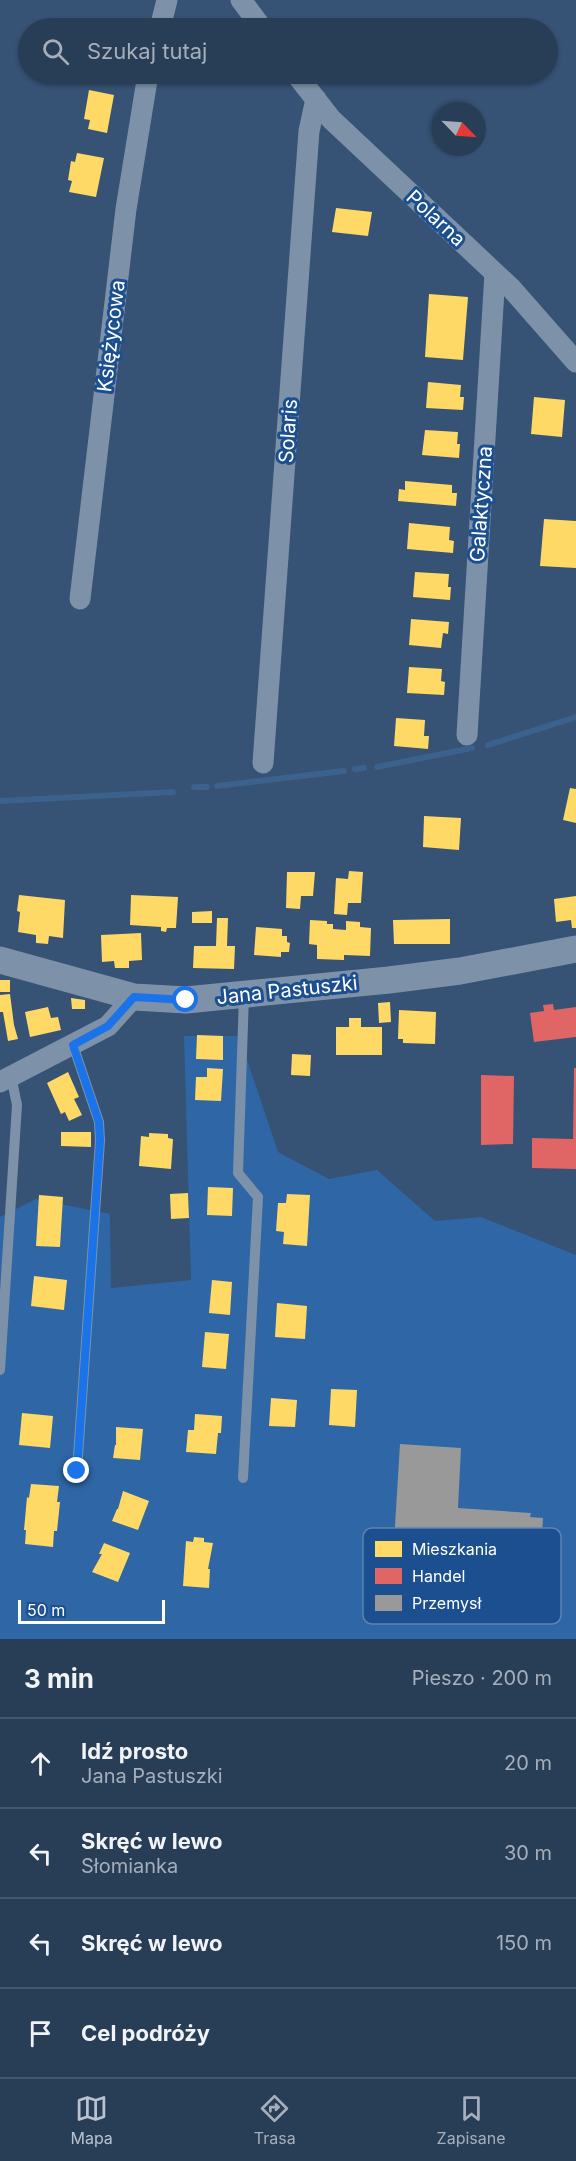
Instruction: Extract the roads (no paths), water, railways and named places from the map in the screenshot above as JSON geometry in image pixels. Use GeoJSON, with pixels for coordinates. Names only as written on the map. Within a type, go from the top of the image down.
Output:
{"type":"FeatureCollection","features":[{"type":"Feature","properties":{"kind":"street"},"geometry":{"type":"LineString","coordinates":[[162,18],[167,0]]}},
{"type":"Feature","properties":{"kind":"street"},"geometry":{"type":"LineString","coordinates":[[241,0],[254,18]]}},
{"type":"Feature","properties":{"kind":"street","name":"Księżycowa"},"geometry":{"type":"LineString","coordinates":[[80,599],[126,209],[146,84]]}},
{"type":"Feature","properties":{"kind":"street","name":"Polarna"},"geometry":{"type":"LineString","coordinates":[[304,84],[331,119],[511,288],[576,362]]}},
{"type":"Feature","properties":{"kind":"street","name":"Solaris"},"geometry":{"type":"LineString","coordinates":[[264,763],[309,131],[316,99]]}},
{"type":"Feature","properties":{"kind":"street","name":"Galaktyczna"},"geometry":{"type":"LineString","coordinates":[[467,735],[495,273]]}},
{"type":"Feature","properties":{"kind":"street","name":"Jana Pastuszki"},"geometry":{"type":"LineString","coordinates":[[0,960],[134,997],[186,1000],[425,976],[576,949]]}},
{"type":"Feature","properties":{"kind":"street"},"geometry":{"type":"LineString","coordinates":[[5,1079],[108,1026],[134,997]]}},
{"type":"Feature","properties":{"kind":"lane"},"geometry":{"type":"LineString","coordinates":[[243,1478],[258,1197],[238,1173],[244,995]]}},
{"type":"Feature","properties":{"kind":"lane"},"geometry":{"type":"LineString","coordinates":[[73,1045],[99,1122],[100,1141],[77,1471]]}},
{"type":"Feature","properties":{"kind":"lane"},"geometry":{"type":"LineString","coordinates":[[0,1370],[17,1105],[5,1079]]}},
{"type":"Feature","properties":{"kind":"waterway"},"geometry":{"type":"LineString","coordinates":[[488,745],[576,717]]}},
{"type":"Feature","properties":{"kind":"waterway"},"geometry":{"type":"LineString","coordinates":[[377,767],[472,748]]}},
{"type":"Feature","properties":{"kind":"waterway"},"geometry":{"type":"LineString","coordinates":[[355,769],[364,768]]}},
{"type":"Feature","properties":{"kind":"waterway"},"geometry":{"type":"LineString","coordinates":[[217,786],[344,771]]}},
{"type":"Feature","properties":{"kind":"waterway"},"geometry":{"type":"LineString","coordinates":[[194,787],[207,787]]}},
{"type":"Feature","properties":{"kind":"waterway"},"geometry":{"type":"LineString","coordinates":[[0,801],[173,792]]}}]}
